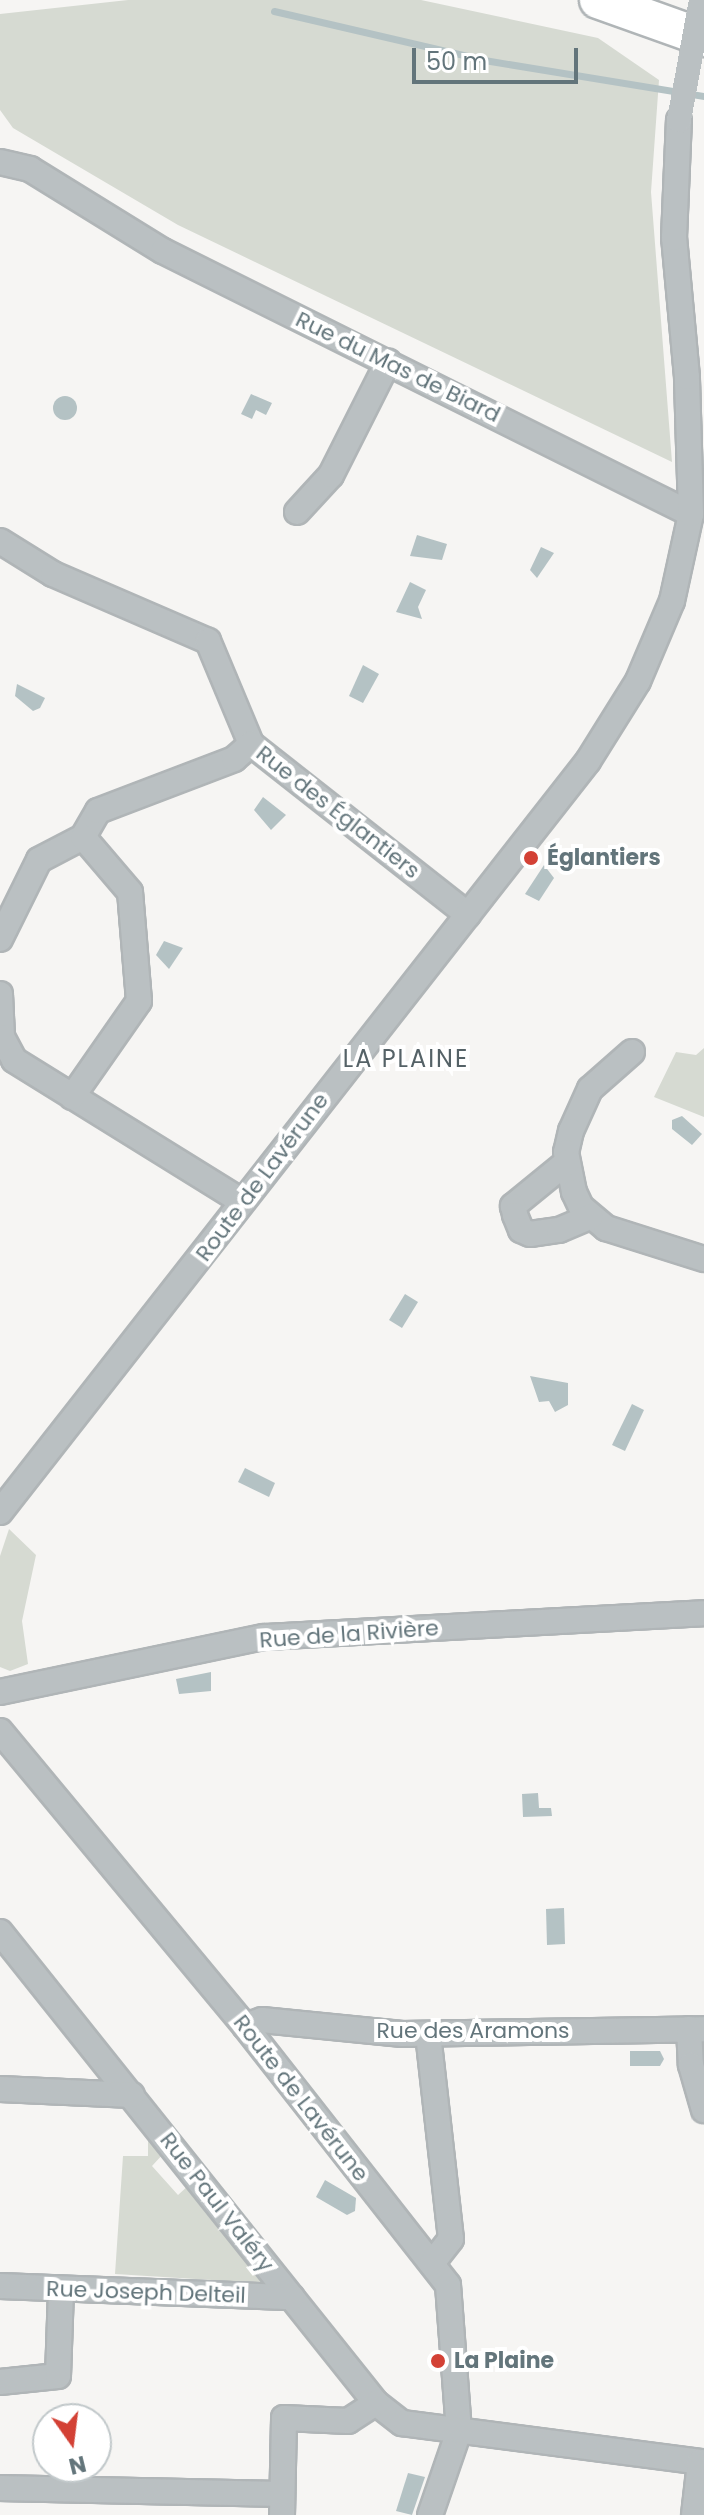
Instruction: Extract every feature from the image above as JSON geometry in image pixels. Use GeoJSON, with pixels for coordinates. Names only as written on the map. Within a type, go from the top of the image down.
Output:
{"type":"FeatureCollection","features":[{"type":"Feature","properties":{"kind":"highway"},"geometry":{"type":"LineString","coordinates":[[598,0],[704,38]]}},
{"type":"Feature","properties":{"kind":"street","name":"Route de Lavérune"},"geometry":{"type":"LineString","coordinates":[[0,1512],[183,1283],[241,1201],[468,915],[611,726],[659,633],[695,554],[687,377],[674,238],[679,120],[700,1]]}},
{"type":"Feature","properties":{"kind":"street","name":"Rue du Mas de Biard"},"geometry":{"type":"LineString","coordinates":[[0,162],[30,169],[163,251],[691,514]]}},
{"type":"Feature","properties":{"kind":"street"},"geometry":{"type":"LineString","coordinates":[[297,512],[331,475],[388,362]]}},
{"type":"Feature","properties":{"kind":"street","name":"Rue des Églantiers"},"geometry":{"type":"LineString","coordinates":[[0,541],[53,574],[208,641],[251,744],[468,915]]}},
{"type":"Feature","properties":{"kind":"street"},"geometry":{"type":"LineString","coordinates":[[0,939],[39,860],[83,837],[98,811],[234,759],[251,744]]}},
{"type":"Feature","properties":{"kind":"street"},"geometry":{"type":"LineString","coordinates":[[72,1097],[139,1001],[130,892],[83,837]]}},
{"type":"Feature","properties":{"kind":"street"},"geometry":{"type":"LineString","coordinates":[[0,994],[2,1048],[14,1060],[241,1201]]}},
{"type":"Feature","properties":{"kind":"street"},"geometry":{"type":"LineString","coordinates":[[632,1052],[590,1089],[571,1131],[567,1162],[574,1192],[590,1217],[606,1228],[704,1259]]}},
{"type":"Feature","properties":{"kind":"street"},"geometry":{"type":"LineString","coordinates":[[567,1162],[513,1206],[521,1230],[530,1234],[559,1230],[590,1217]]}},
{"type":"Feature","properties":{"kind":"street","name":"Rue de la Rivière"},"geometry":{"type":"LineString","coordinates":[[0,1692],[264,1637],[704,1613]]}},
{"type":"Feature","properties":{"kind":"street","name":"Route de Lavérune"},"geometry":{"type":"LineString","coordinates":[[0,1731],[245,2026],[448,2285],[459,2431],[430,2515]]}},
{"type":"Feature","properties":{"kind":"street","name":"Rue Paul Valéry"},"geometry":{"type":"LineString","coordinates":[[0,1932],[376,2403],[402,2423],[702,2462]]}},
{"type":"Feature","properties":{"kind":"street","name":"Rue des Aramons"},"geometry":{"type":"LineString","coordinates":[[245,2026],[262,2020],[428,2034],[696,2029]]}},
{"type":"Feature","properties":{"kind":"street"},"geometry":{"type":"LineString","coordinates":[[696,2029],[691,2065],[704,2110]]}},
{"type":"Feature","properties":{"kind":"street"},"geometry":{"type":"LineString","coordinates":[[428,2034],[451,2239],[432,2263]]}},
{"type":"Feature","properties":{"kind":"street"},"geometry":{"type":"LineString","coordinates":[[0,2089],[132,2095]]}},
{"type":"Feature","properties":{"kind":"street","name":"Rue Joseph Delteil"},"geometry":{"type":"LineString","coordinates":[[0,2286],[292,2297]]}},
{"type":"Feature","properties":{"kind":"street"},"geometry":{"type":"LineString","coordinates":[[0,2382],[58,2376],[61,2290]]}},
{"type":"Feature","properties":{"kind":"street"},"geometry":{"type":"LineString","coordinates":[[0,2488],[282,2505],[284,2418],[348,2421],[376,2403]]}},
{"type":"Feature","properties":{"kind":"street"},"geometry":{"type":"LineString","coordinates":[[694,2515],[702,2462]]}},
{"type":"Feature","properties":{"kind":"shaded area"},"geometry":{"type":"Polygon","coordinates":[[[128,0],[421,0],[598,38],[659,80],[651,192],[672,462],[178,225],[13,128],[0,110],[0,14],[128,0]]]}},
{"type":"Feature","properties":{"kind":"shaded area"},"geometry":{"type":"Polygon","coordinates":[[[251,394],[272,403],[266,415],[256,410],[252,419],[241,414],[251,394]]]}},
{"type":"Feature","properties":{"kind":"shaded area"},"geometry":{"type":"Polygon","coordinates":[[[65,396],[73,400],[77,408],[73,416],[65,420],[57,416],[53,408],[57,400],[65,396]]]}},
{"type":"Feature","properties":{"kind":"shaded area"},"geometry":{"type":"Polygon","coordinates":[[[417,535],[447,544],[442,560],[410,556],[417,535]]]}},
{"type":"Feature","properties":{"kind":"shaded area"},"geometry":{"type":"Polygon","coordinates":[[[541,547],[554,553],[537,578],[530,570],[541,547]]]}},
{"type":"Feature","properties":{"kind":"shaded area"},"geometry":{"type":"Polygon","coordinates":[[[410,582],[426,590],[418,607],[422,619],[396,612],[410,582]]]}},
{"type":"Feature","properties":{"kind":"shaded area"},"geometry":{"type":"Polygon","coordinates":[[[363,665],[379,674],[363,703],[349,696],[363,665]]]}},
{"type":"Feature","properties":{"kind":"shaded area"},"geometry":{"type":"Polygon","coordinates":[[[17,684],[45,698],[40,708],[33,711],[15,696],[17,684]]]}},
{"type":"Feature","properties":{"kind":"shaded area"},"geometry":{"type":"Polygon","coordinates":[[[263,797],[286,815],[271,830],[254,810],[263,797]]]}},
{"type":"Feature","properties":{"kind":"shaded area"},"geometry":{"type":"Polygon","coordinates":[[[544,865],[554,878],[539,901],[525,894],[544,865]]]}},
{"type":"Feature","properties":{"kind":"shaded area"},"geometry":{"type":"Polygon","coordinates":[[[164,941],[183,948],[169,969],[156,955],[164,941]]]}},
{"type":"Feature","properties":{"kind":"shaded area"},"geometry":{"type":"Polygon","coordinates":[[[704,1048],[704,1117],[654,1097],[676,1052],[696,1055],[704,1048]]]}},
{"type":"Feature","properties":{"kind":"shaded area"},"geometry":{"type":"Polygon","coordinates":[[[682,1116],[702,1134],[692,1145],[672,1129],[672,1120],[682,1116]]]}},
{"type":"Feature","properties":{"kind":"shaded area"},"geometry":{"type":"Polygon","coordinates":[[[405,1294],[418,1302],[402,1328],[389,1320],[405,1294]]]}},
{"type":"Feature","properties":{"kind":"shaded area"},"geometry":{"type":"Polygon","coordinates":[[[530,1376],[568,1383],[568,1405],[555,1412],[549,1401],[539,1402],[530,1376]]]}},
{"type":"Feature","properties":{"kind":"shaded area"},"geometry":{"type":"Polygon","coordinates":[[[632,1404],[644,1410],[625,1451],[612,1445],[632,1404]]]}},
{"type":"Feature","properties":{"kind":"shaded area"},"geometry":{"type":"Polygon","coordinates":[[[245,1468],[275,1483],[269,1497],[238,1482],[245,1468]]]}},
{"type":"Feature","properties":{"kind":"shaded area"},"geometry":{"type":"Polygon","coordinates":[[[9,1529],[36,1555],[22,1621],[28,1664],[10,1671],[0,1667],[0,1556],[9,1529]]]}},
{"type":"Feature","properties":{"kind":"shaded area"},"geometry":{"type":"Polygon","coordinates":[[[211,1672],[211,1691],[179,1694],[176,1679],[211,1672]]]}},
{"type":"Feature","properties":{"kind":"shaded area"},"geometry":{"type":"Polygon","coordinates":[[[538,1793],[539,1808],[551,1808],[552,1816],[523,1817],[522,1794],[538,1793]]]}},
{"type":"Feature","properties":{"kind":"shaded area"},"geometry":{"type":"Polygon","coordinates":[[[564,1908],[565,1944],[547,1945],[546,1909],[564,1908]]]}},
{"type":"Feature","properties":{"kind":"shaded area"},"geometry":{"type":"Polygon","coordinates":[[[630,2051],[660,2051],[664,2059],[660,2066],[630,2066],[630,2051]]]}},
{"type":"Feature","properties":{"kind":"shaded area"},"geometry":{"type":"Polygon","coordinates":[[[148,2136],[164,2153],[152,2166],[178,2195],[189,2185],[274,2284],[115,2274],[123,2156],[148,2156],[148,2136]]]}},
{"type":"Feature","properties":{"kind":"shaded area"},"geometry":{"type":"Polygon","coordinates":[[[325,2180],[356,2198],[355,2211],[347,2215],[316,2197],[325,2180]]]}},
{"type":"Feature","properties":{"kind":"shaded area"},"geometry":{"type":"Polygon","coordinates":[[[408,2473],[425,2477],[412,2515],[396,2511],[408,2473]]]}},
{"type":"Feature","properties":{"kind":"waterway"},"geometry":{"type":"LineString","coordinates":[[274,11],[484,60],[704,96]]}},
{"type":"Feature","properties":{"kind":"place","name":"Églantiers"},"geometry":{"type":"Point","coordinates":[531,858]}},
{"type":"Feature","properties":{"kind":"place","name":"La Plaine"},"geometry":{"type":"Point","coordinates":[438,2361]}},
{"type":"Feature","properties":{"kind":"district","name":"LA PLAINE"},"geometry":{"type":"Point","coordinates":[406,1059]}}]}
